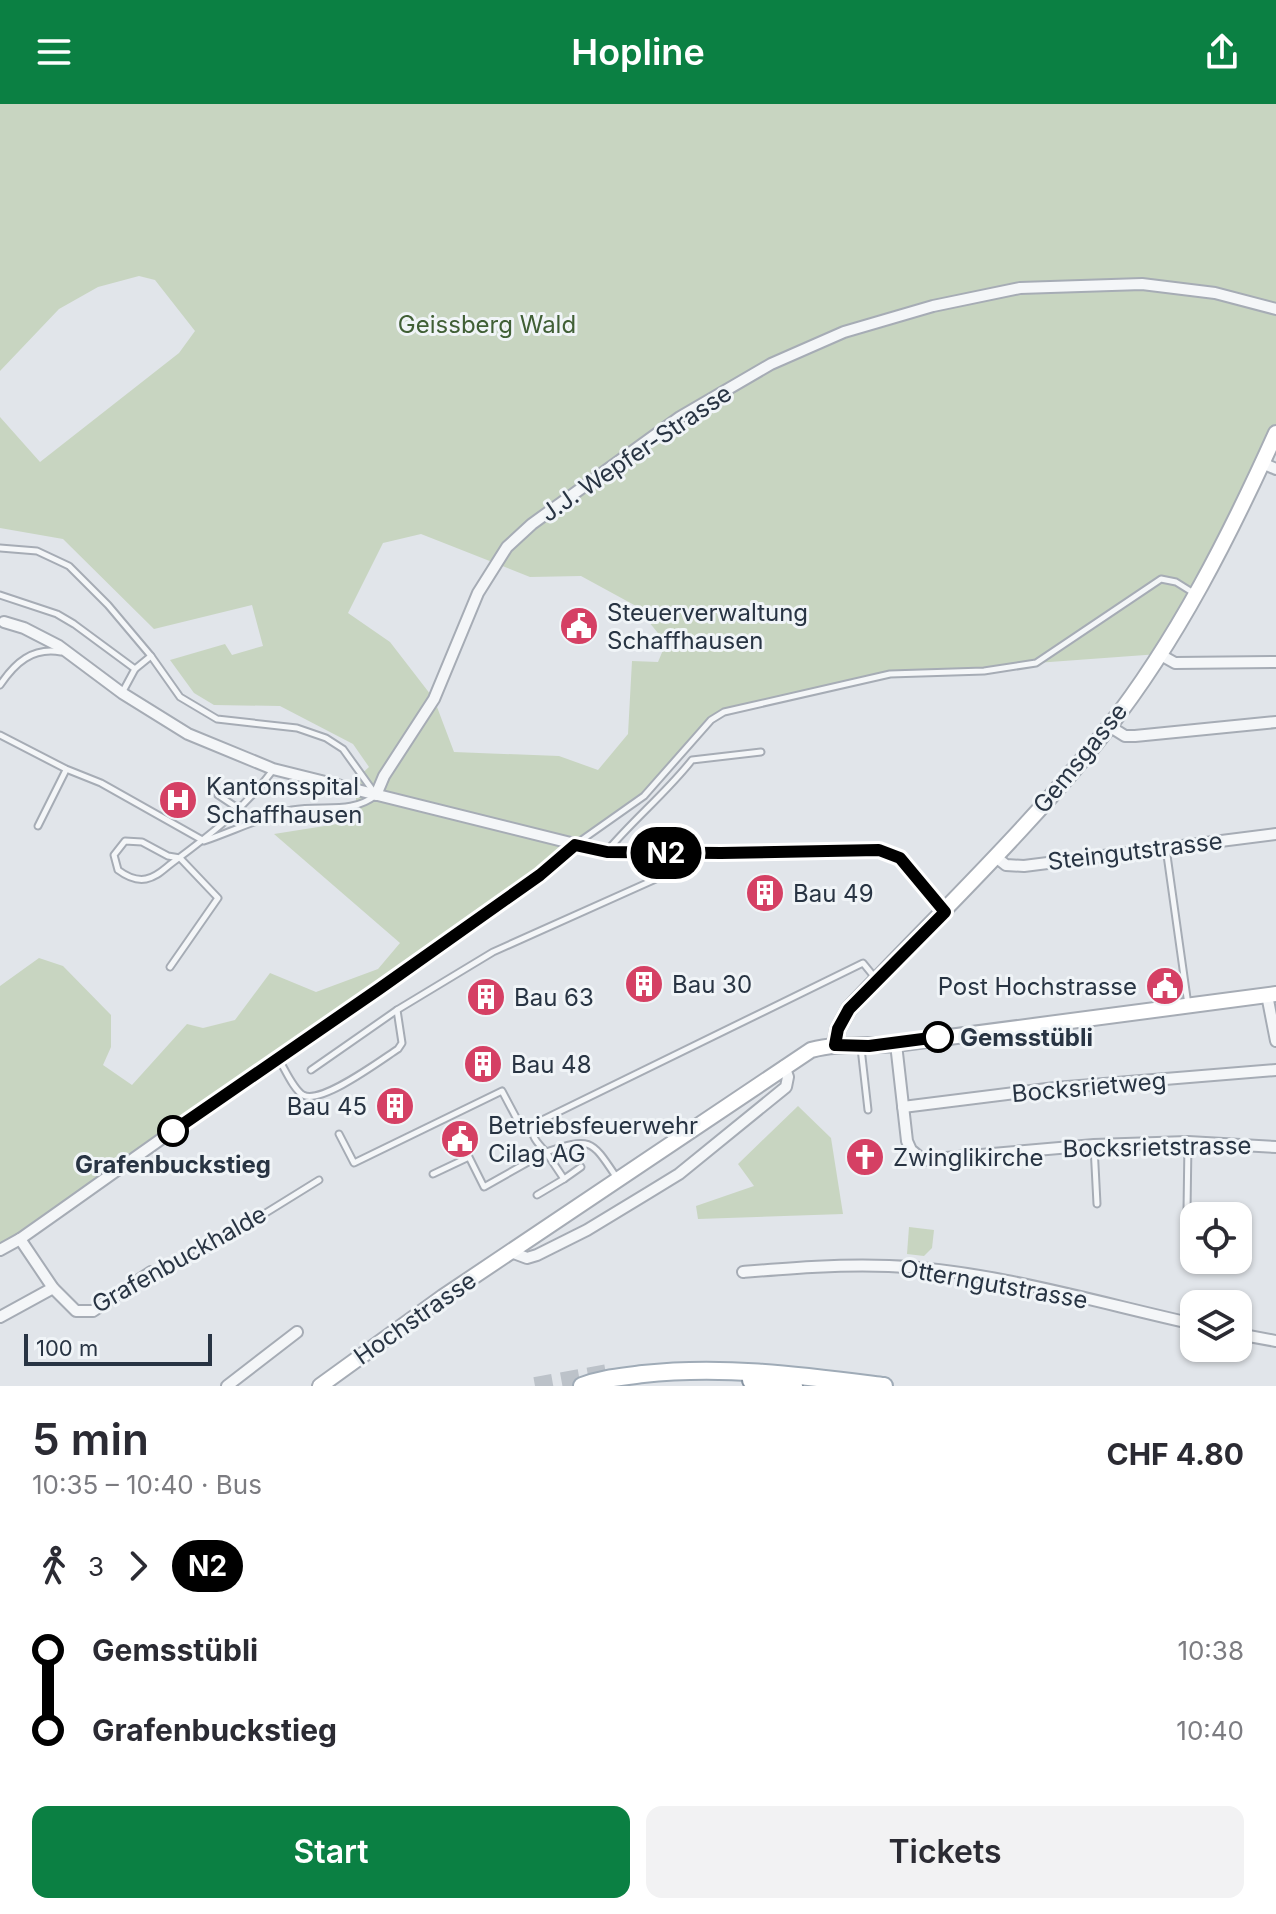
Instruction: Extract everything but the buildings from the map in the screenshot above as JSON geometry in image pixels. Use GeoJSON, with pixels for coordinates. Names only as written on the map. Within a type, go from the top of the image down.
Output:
{"type":"FeatureCollection","features":[{"type":"Feature","properties":{"kind":"highway"},"geometry":{"type":"LineString","coordinates":[[752,1380],[793,1386]]}},
{"type":"Feature","properties":{"kind":"main road"},"geometry":{"type":"LineString","coordinates":[[582,1386],[606,1379],[709,1370],[795,1375],[884,1386]]}},
{"type":"Feature","properties":{"kind":"street","name":"J.J. Wepfer-Strasse"},"geometry":{"type":"LineString","coordinates":[[376,795],[384,776],[434,699],[478,593],[507,547],[532,524],[680,417],[771,364],[844,332],[933,306],[1020,288],[1142,284],[1215,293],[1276,309]]}},
{"type":"Feature","properties":{"kind":"street","name":"Gemsgasse"},"geometry":{"type":"LineString","coordinates":[[835,1045],[838,1029],[849,1009],[997,858],[1109,726],[1159,654],[1269,466],[1276,433]]}},
{"type":"Feature","properties":{"kind":"street"},"geometry":{"type":"LineString","coordinates":[[1,622],[48,640],[122,693],[188,734],[273,769],[607,852],[879,850],[900,858],[945,912]]}},
{"type":"Feature","properties":{"kind":"street"},"geometry":{"type":"LineString","coordinates":[[1159,654],[1175,663],[1276,662]]}},
{"type":"Feature","properties":{"kind":"street"},"geometry":{"type":"LineString","coordinates":[[1109,726],[1125,736],[1135,736],[1276,722]]}},
{"type":"Feature","properties":{"kind":"street","name":"Steingutstrasse"},"geometry":{"type":"LineString","coordinates":[[997,858],[1006,865],[1024,866],[1276,834]]}},
{"type":"Feature","properties":{"kind":"street"},"geometry":{"type":"LineString","coordinates":[[0,1250],[379,989],[575,845]]}},
{"type":"Feature","properties":{"kind":"street"},"geometry":{"type":"LineString","coordinates":[[1271,995],[1276,1041]]}},
{"type":"Feature","properties":{"kind":"street","name":"Hochstrasse"},"geometry":{"type":"LineString","coordinates":[[320,1386],[408,1321],[811,1050],[835,1045],[860,1047],[896,1044],[1271,995]]}},
{"type":"Feature","properties":{"kind":"street","name":"Bocksrietstrasse"},"geometry":{"type":"LineString","coordinates":[[896,1044],[907,1141],[911,1150],[923,1160],[1094,1145],[1188,1142],[1276,1147]]}},
{"type":"Feature","properties":{"kind":"street","name":"Hochstrasse"},"geometry":{"type":"LineString","coordinates":[[511,1252],[527,1258],[537,1255],[587,1230],[679,1174],[786,1087],[788,1077],[784,1066]]}},
{"type":"Feature","properties":{"kind":"street","name":"Bocksrietweg"},"geometry":{"type":"LineString","coordinates":[[903,1107],[1055,1088],[1276,1070]]}},
{"type":"Feature","properties":{"kind":"street","name":"Grafenbuckhalde"},"geometry":{"type":"LineString","coordinates":[[20,1239],[53,1288],[76,1311],[93,1311],[151,1272]]}},
{"type":"Feature","properties":{"kind":"street","name":"Otterngutstrasse"},"geometry":{"type":"LineString","coordinates":[[743,1272],[828,1266],[935,1270],[1180,1321]]}},
{"type":"Feature","properties":{"kind":"street"},"geometry":{"type":"LineString","coordinates":[[0,1317],[53,1288]]}},
{"type":"Feature","properties":{"kind":"street"},"geometry":{"type":"LineString","coordinates":[[227,1386],[297,1332]]}},
{"type":"Feature","properties":{"kind":"street"},"geometry":{"type":"LineString","coordinates":[[1252,1337],[1276,1341]]}},
{"type":"Feature","properties":{"kind":"lane"},"geometry":{"type":"LineString","coordinates":[[0,548],[37,551],[69,566],[108,605],[151,656],[180,697],[217,719],[297,728],[326,738],[343,749],[376,795],[363,806],[338,809],[314,806],[288,811],[204,841],[101,783],[0,735]]}},
{"type":"Feature","properties":{"kind":"lane"},"geometry":{"type":"LineString","coordinates":[[575,845],[644,796],[711,720],[724,712],[890,674],[984,671],[1036,663],[1161,579],[1176,582],[1195,594]]}},
{"type":"Feature","properties":{"kind":"lane"},"geometry":{"type":"LineString","coordinates":[[0,595],[57,614],[135,669]]}},
{"type":"Feature","properties":{"kind":"lane"},"geometry":{"type":"LineString","coordinates":[[0,685],[14,666],[32,654],[51,650],[65,653]]}},
{"type":"Feature","properties":{"kind":"lane"},"geometry":{"type":"LineString","coordinates":[[122,693],[135,669],[151,656]]}},
{"type":"Feature","properties":{"kind":"lane"},"geometry":{"type":"LineString","coordinates":[[607,852],[629,825],[671,787],[692,760],[761,752]]}},
{"type":"Feature","properties":{"kind":"lane"},"geometry":{"type":"LineString","coordinates":[[38,826],[66,769]]}},
{"type":"Feature","properties":{"kind":"lane"},"geometry":{"type":"LineString","coordinates":[[170,967],[218,898],[180,858],[168,856],[142,842],[129,840],[120,845],[114,862],[126,876],[147,879],[159,874],[180,858],[204,841],[239,809],[256,793],[273,769]]}},
{"type":"Feature","properties":{"kind":"lane"},"geometry":{"type":"LineString","coordinates":[[218,795],[239,809]]}},
{"type":"Feature","properties":{"kind":"lane"},"geometry":{"type":"LineString","coordinates":[[1166,847],[1188,1006]]}},
{"type":"Feature","properties":{"kind":"lane"},"geometry":{"type":"LineString","coordinates":[[311,1070],[397,1010],[493,952],[678,868],[693,853]]}},
{"type":"Feature","properties":{"kind":"lane"},"geometry":{"type":"LineString","coordinates":[[532,1134],[536,1123],[863,963],[877,981]]}},
{"type":"Feature","properties":{"kind":"lane"},"geometry":{"type":"LineString","coordinates":[[278,1058],[301,1094],[308,1097],[323,1095],[398,1049],[402,1043],[397,1010]]}},
{"type":"Feature","properties":{"kind":"lane"},"geometry":{"type":"LineString","coordinates":[[860,1047],[868,1110]]}},
{"type":"Feature","properties":{"kind":"lane"},"geometry":{"type":"LineString","coordinates":[[339,1134],[354,1163],[502,1091],[519,1123],[532,1134],[564,1179]]}},
{"type":"Feature","properties":{"kind":"lane"},"geometry":{"type":"LineString","coordinates":[[433,1174],[469,1157],[484,1187],[546,1152],[577,1142],[590,1144],[600,1152],[617,1179]]}},
{"type":"Feature","properties":{"kind":"lane"},"geometry":{"type":"LineString","coordinates":[[1187,1202],[1188,1142]]}},
{"type":"Feature","properties":{"kind":"lane"},"geometry":{"type":"LineString","coordinates":[[1094,1145],[1097,1204]]}},
{"type":"Feature","properties":{"kind":"lane"},"geometry":{"type":"LineString","coordinates":[[537,1195],[581,1167]]}},
{"type":"Feature","properties":{"kind":"lane","name":"Grafenbuckhalde"},"geometry":{"type":"LineString","coordinates":[[151,1272],[164,1265],[193,1258],[319,1180]]}},
{"type":"Feature","properties":{"kind":"green space","name":"Geissberg Wald"},"geometry":{"type":"Polygon","coordinates":[[[0,104],[1276,104],[1276,433],[1159,654],[1036,663],[984,671],[890,674],[724,712],[711,720],[644,796],[540,875],[0,1250],[0,986],[39,958],[63,966],[111,1015],[111,1047],[103,1065],[132,1085],[187,1024],[203,1028],[235,1020],[270,973],[316,992],[378,969],[400,943],[274,834],[356,821],[356,779],[369,767],[353,744],[280,706],[214,705],[194,693],[170,660],[225,644],[232,655],[263,646],[252,605],[154,629],[63,539],[0,528],[0,417],[40,462],[179,353],[195,331],[155,280],[139,276],[98,287],[59,309],[0,371],[0,104]],[[421,534],[383,543],[348,613],[390,642],[434,699],[454,752],[559,756],[598,770],[628,734],[632,661],[658,662],[666,643],[636,606],[581,576],[530,577],[421,534]]]}},
{"type":"Feature","properties":{"kind":"green space"},"geometry":{"type":"Polygon","coordinates":[[[798,1106],[831,1138],[843,1214],[698,1219],[696,1206],[754,1186],[738,1164],[798,1106]]]}},
{"type":"Feature","properties":{"kind":"green space"},"geometry":{"type":"Polygon","coordinates":[[[909,1227],[934,1230],[932,1248],[924,1256],[907,1254],[909,1227]]]}},
{"type":"Feature","properties":{"kind":"tunnel"},"geometry":{"type":"LineString","coordinates":[[535,1386],[614,1372]]}},
{"type":"Feature","properties":{"kind":"bus line","name":"N2"},"geometry":{"type":"LineString","coordinates":[[173,1131],[540,875],[575,845],[607,852],[879,850],[900,858],[945,912],[849,1009],[838,1029],[835,1045],[860,1047],[938,1037]]}},
{"type":"Feature","properties":{"kind":"place","name":"Steuerverwaltung Schaffhausen"},"geometry":{"type":"Point","coordinates":[579,626]}},
{"type":"Feature","properties":{"kind":"place","name":"Kantonsspital Schaffhausen"},"geometry":{"type":"Point","coordinates":[178,800]}},
{"type":"Feature","properties":{"kind":"place","name":"Bau 49"},"geometry":{"type":"Point","coordinates":[765,893]}},
{"type":"Feature","properties":{"kind":"place","name":"Bau 30"},"geometry":{"type":"Point","coordinates":[644,984]}},
{"type":"Feature","properties":{"kind":"place","name":"Post Hochstrasse"},"geometry":{"type":"Point","coordinates":[1165,986]}},
{"type":"Feature","properties":{"kind":"place","name":"Bau 63"},"geometry":{"type":"Point","coordinates":[486,997]}},
{"type":"Feature","properties":{"kind":"place","name":"Gemsstübli"},"geometry":{"type":"Point","coordinates":[938,1037]}},
{"type":"Feature","properties":{"kind":"place","name":"Bau 48"},"geometry":{"type":"Point","coordinates":[483,1064]}},
{"type":"Feature","properties":{"kind":"place","name":"Bau 45"},"geometry":{"type":"Point","coordinates":[395,1106]}},
{"type":"Feature","properties":{"kind":"place","name":"Grafenbuckstieg"},"geometry":{"type":"Point","coordinates":[173,1131]}},
{"type":"Feature","properties":{"kind":"place","name":"Betriebsfeuerwehr Cilag AG"},"geometry":{"type":"Point","coordinates":[460,1139]}},
{"type":"Feature","properties":{"kind":"place","name":"Zwinglikirche"},"geometry":{"type":"Point","coordinates":[865,1157]}}]}
